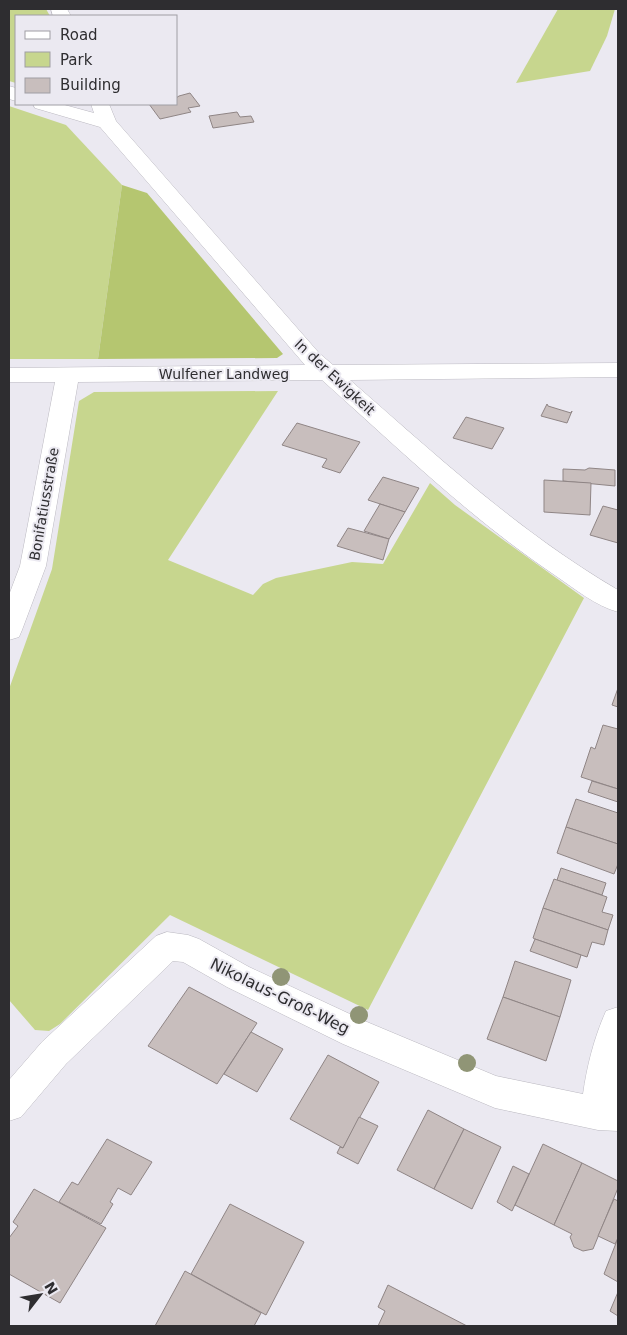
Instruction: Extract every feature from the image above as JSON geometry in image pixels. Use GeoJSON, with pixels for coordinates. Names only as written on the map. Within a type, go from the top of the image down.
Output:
{"type":"FeatureCollection","features":[{"type":"Feature","properties":{"kind":"street"},"geometry":{"type":"LineString","coordinates":[[48,105],[103,114]]}},
{"type":"Feature","properties":{"kind":"street","name":"In der Ewigkeit"},"geometry":{"type":"LineString","coordinates":[[103,114],[311,358],[446,478],[508,528],[581,580],[618,602]]}},
{"type":"Feature","properties":{"kind":"street","name":"Wulfener Landweg"},"geometry":{"type":"LineString","coordinates":[[9,375],[618,370]]}},
{"type":"Feature","properties":{"kind":"street","name":"Bonifatiusstraße"},"geometry":{"type":"LineString","coordinates":[[9,630],[33,566],[68,375]]}},
{"type":"Feature","properties":{"kind":"street","name":"Nikolaus-Groß-Weg"},"geometry":{"type":"LineString","coordinates":[[10,1096],[167,946],[188,949],[238,977],[355,1033],[494,1092],[608,1114],[604,1066],[618,1022]]}},
{"type":"Feature","properties":{"kind":"green space"},"geometry":{"type":"Polygon","coordinates":[[[9,9],[46,9],[49,15],[15,15],[15,83],[9,81],[9,9]]]}},
{"type":"Feature","properties":{"kind":"green space"},"geometry":{"type":"Polygon","coordinates":[[[558,9],[615,9],[607,36],[590,71],[516,83],[558,9]]]}},
{"type":"Feature","properties":{"kind":"green space"},"geometry":{"type":"Polygon","coordinates":[[[9,106],[66,125],[122,185],[98,359],[9,359],[9,106]]]}},
{"type":"Feature","properties":{"kind":"green space"},"geometry":{"type":"Polygon","coordinates":[[[122,185],[147,193],[283,354],[277,358],[98,359],[122,185]]]}},
{"type":"Feature","properties":{"kind":"green space"},"geometry":{"type":"Polygon","coordinates":[[[278,391],[168,560],[253,595],[263,584],[276,578],[352,562],[383,564],[430,483],[455,505],[584,598],[368,1010],[170,915],[60,1024],[49,1031],[35,1030],[9,1000],[9,689],[52,569],[79,401],[94,392],[278,391]]]}},
{"type":"Feature","properties":{"kind":"building"},"geometry":{"type":"Polygon","coordinates":[[[190,93],[200,106],[188,108],[191,112],[160,119],[150,105],[178,105],[179,96],[190,93]]]}},
{"type":"Feature","properties":{"kind":"building"},"geometry":{"type":"Polygon","coordinates":[[[237,112],[240,117],[251,116],[254,122],[213,128],[209,116],[237,112]]]}},
{"type":"Feature","properties":{"kind":"building"},"geometry":{"type":"Polygon","coordinates":[[[547,404],[548,406],[571,413],[572,411],[567,423],[541,416],[547,404]]]}},
{"type":"Feature","properties":{"kind":"building"},"geometry":{"type":"Polygon","coordinates":[[[466,417],[504,428],[492,449],[453,438],[466,417]]]}},
{"type":"Feature","properties":{"kind":"building"},"geometry":{"type":"Polygon","coordinates":[[[297,423],[360,442],[340,473],[322,467],[327,459],[282,445],[297,423]]]}},
{"type":"Feature","properties":{"kind":"building"},"geometry":{"type":"Polygon","coordinates":[[[589,468],[615,470],[615,486],[563,481],[563,469],[585,470],[589,468]]]}},
{"type":"Feature","properties":{"kind":"building"},"geometry":{"type":"Polygon","coordinates":[[[383,477],[419,488],[405,512],[368,500],[383,477]]]}},
{"type":"Feature","properties":{"kind":"building"},"geometry":{"type":"Polygon","coordinates":[[[544,480],[591,483],[590,515],[544,512],[544,480]]]}},
{"type":"Feature","properties":{"kind":"building"},"geometry":{"type":"Polygon","coordinates":[[[380,504],[405,512],[389,539],[364,531],[380,504]]]}},
{"type":"Feature","properties":{"kind":"building"},"geometry":{"type":"Polygon","coordinates":[[[603,506],[618,510],[618,543],[590,535],[603,506]]]}},
{"type":"Feature","properties":{"kind":"building"},"geometry":{"type":"Polygon","coordinates":[[[348,528],[389,539],[383,560],[337,546],[348,528]]]}},
{"type":"Feature","properties":{"kind":"building"},"geometry":{"type":"Polygon","coordinates":[[[618,688],[618,707],[612,705],[618,688]]]}},
{"type":"Feature","properties":{"kind":"building"},"geometry":{"type":"Polygon","coordinates":[[[603,725],[618,729],[618,789],[581,777],[591,747],[595,749],[603,725]]]}},
{"type":"Feature","properties":{"kind":"building"},"geometry":{"type":"Polygon","coordinates":[[[592,781],[618,789],[618,802],[588,792],[592,781]]]}},
{"type":"Feature","properties":{"kind":"building"},"geometry":{"type":"Polygon","coordinates":[[[576,799],[618,813],[618,844],[566,827],[576,799]]]}},
{"type":"Feature","properties":{"kind":"building"},"geometry":{"type":"Polygon","coordinates":[[[566,827],[618,844],[618,864],[614,874],[557,853],[566,827]]]}},
{"type":"Feature","properties":{"kind":"building"},"geometry":{"type":"Polygon","coordinates":[[[561,868],[606,883],[602,895],[557,880],[561,868]]]}},
{"type":"Feature","properties":{"kind":"building"},"geometry":{"type":"Polygon","coordinates":[[[554,879],[607,897],[602,912],[613,915],[608,930],[543,908],[554,879]]]}},
{"type":"Feature","properties":{"kind":"building"},"geometry":{"type":"Polygon","coordinates":[[[543,908],[608,930],[604,945],[592,942],[587,957],[533,938],[543,908]]]}},
{"type":"Feature","properties":{"kind":"building"},"geometry":{"type":"Polygon","coordinates":[[[535,939],[581,955],[577,968],[530,951],[535,939]]]}},
{"type":"Feature","properties":{"kind":"building"},"geometry":{"type":"Polygon","coordinates":[[[515,961],[571,980],[560,1017],[503,997],[515,961]]]}},
{"type":"Feature","properties":{"kind":"building"},"geometry":{"type":"Polygon","coordinates":[[[189,987],[257,1023],[217,1084],[148,1046],[189,987]]]}},
{"type":"Feature","properties":{"kind":"building"},"geometry":{"type":"Polygon","coordinates":[[[503,997],[560,1017],[546,1061],[487,1039],[503,997]]]}},
{"type":"Feature","properties":{"kind":"building"},"geometry":{"type":"Polygon","coordinates":[[[251,1032],[283,1049],[257,1092],[224,1074],[251,1032]]]}},
{"type":"Feature","properties":{"kind":"building"},"geometry":{"type":"Polygon","coordinates":[[[328,1055],[379,1082],[343,1148],[290,1119],[328,1055]]]}},
{"type":"Feature","properties":{"kind":"building"},"geometry":{"type":"Polygon","coordinates":[[[428,1110],[464,1129],[434,1189],[397,1170],[428,1110]]]}},
{"type":"Feature","properties":{"kind":"building"},"geometry":{"type":"Polygon","coordinates":[[[359,1117],[378,1126],[358,1164],[337,1153],[340,1147],[343,1148],[359,1117]]]}},
{"type":"Feature","properties":{"kind":"building"},"geometry":{"type":"Polygon","coordinates":[[[464,1129],[501,1147],[472,1209],[434,1189],[464,1129]]]}},
{"type":"Feature","properties":{"kind":"building"},"geometry":{"type":"Polygon","coordinates":[[[107,1139],[152,1162],[131,1195],[118,1188],[110,1202],[113,1204],[101,1224],[59,1202],[72,1182],[78,1185],[107,1139]]]}},
{"type":"Feature","properties":{"kind":"building"},"geometry":{"type":"Polygon","coordinates":[[[543,1144],[582,1163],[554,1225],[515,1205],[543,1144]]]}},
{"type":"Feature","properties":{"kind":"building"},"geometry":{"type":"Polygon","coordinates":[[[582,1163],[618,1181],[618,1188],[593,1249],[583,1251],[574,1247],[570,1237],[572,1234],[554,1225],[582,1163]]]}},
{"type":"Feature","properties":{"kind":"building"},"geometry":{"type":"Polygon","coordinates":[[[513,1166],[529,1174],[512,1211],[497,1202],[513,1166]]]}},
{"type":"Feature","properties":{"kind":"building"},"geometry":{"type":"Polygon","coordinates":[[[34,1189],[106,1228],[60,1303],[9,1274],[9,1238],[18,1226],[13,1222],[34,1189]]]}},
{"type":"Feature","properties":{"kind":"building"},"geometry":{"type":"Polygon","coordinates":[[[614,1199],[618,1201],[618,1238],[615,1244],[598,1236],[614,1199]]]}},
{"type":"Feature","properties":{"kind":"building"},"geometry":{"type":"Polygon","coordinates":[[[230,1204],[304,1242],[266,1315],[191,1274],[230,1204]]]}},
{"type":"Feature","properties":{"kind":"building"},"geometry":{"type":"Polygon","coordinates":[[[618,1238],[618,1282],[604,1274],[618,1238]]]}},
{"type":"Feature","properties":{"kind":"building"},"geometry":{"type":"Polygon","coordinates":[[[185,1271],[261,1313],[254,1326],[155,1326],[185,1271]]]}},
{"type":"Feature","properties":{"kind":"building"},"geometry":{"type":"Polygon","coordinates":[[[388,1285],[467,1326],[378,1326],[385,1311],[378,1307],[388,1285]]]}},
{"type":"Feature","properties":{"kind":"building"},"geometry":{"type":"Polygon","coordinates":[[[618,1292],[618,1316],[610,1311],[618,1292]]]}}]}
